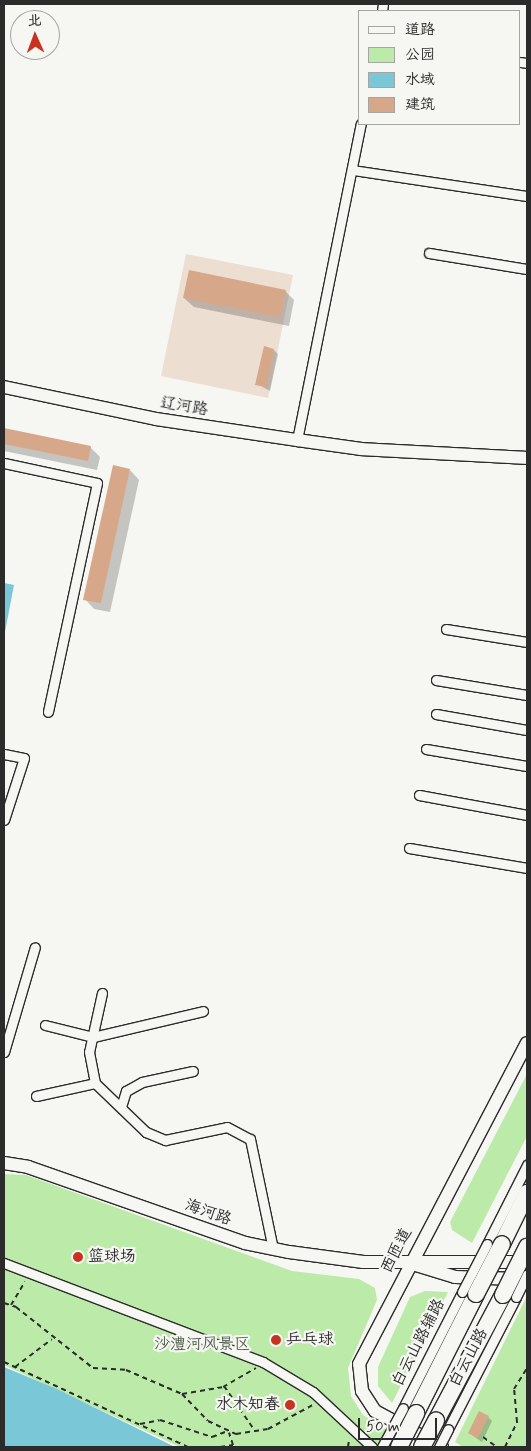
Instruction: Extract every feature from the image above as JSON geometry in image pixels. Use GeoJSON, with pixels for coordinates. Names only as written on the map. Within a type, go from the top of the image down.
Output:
{"type":"FeatureCollection","features":[{"type":"Feature","properties":{"kind":"highway"},"geometry":{"type":"LineString","coordinates":[[494,1244],[527,1193]]}},
{"type":"Feature","properties":{"kind":"highway","name":"白云山路"},"geometry":{"type":"LineString","coordinates":[[399,1447],[409,1411],[494,1244]]}},
{"type":"Feature","properties":{"kind":"highway","name":"白云山路"},"geometry":{"type":"LineString","coordinates":[[422,1447],[442,1425],[509,1296],[527,1246]]}},
{"type":"Feature","properties":{"kind":"street"},"geometry":{"type":"LineString","coordinates":[[297,440],[361,125]]}},
{"type":"Feature","properties":{"kind":"street"},"geometry":{"type":"LineString","coordinates":[[353,170],[527,196]]}},
{"type":"Feature","properties":{"kind":"street"},"geometry":{"type":"LineString","coordinates":[[428,253],[527,269]]}},
{"type":"Feature","properties":{"kind":"street","name":"辽河路"},"geometry":{"type":"LineString","coordinates":[[4,387],[156,419],[360,449],[527,458]]}},
{"type":"Feature","properties":{"kind":"street","name":"辽河路"},"geometry":{"type":"LineString","coordinates":[[360,449],[527,451]]}},
{"type":"Feature","properties":{"kind":"street"},"geometry":{"type":"LineString","coordinates":[[4,463],[97,483],[48,712]]}},
{"type":"Feature","properties":{"kind":"street"},"geometry":{"type":"LineString","coordinates":[[446,629],[527,642]]}},
{"type":"Feature","properties":{"kind":"street"},"geometry":{"type":"LineString","coordinates":[[436,680],[527,695]]}},
{"type":"Feature","properties":{"kind":"street"},"geometry":{"type":"LineString","coordinates":[[436,714],[527,730]]}},
{"type":"Feature","properties":{"kind":"street"},"geometry":{"type":"LineString","coordinates":[[426,749],[527,766]]}},
{"type":"Feature","properties":{"kind":"street"},"geometry":{"type":"LineString","coordinates":[[4,754],[24,758],[4,820]]}},
{"type":"Feature","properties":{"kind":"street"},"geometry":{"type":"LineString","coordinates":[[420,795],[527,814]]}},
{"type":"Feature","properties":{"kind":"street"},"geometry":{"type":"LineString","coordinates":[[409,848],[527,868]]}},
{"type":"Feature","properties":{"kind":"street"},"geometry":{"type":"LineString","coordinates":[[4,1052],[35,947]]}},
{"type":"Feature","properties":{"kind":"street"},"geometry":{"type":"LineString","coordinates":[[102,993],[89,1052],[95,1083],[146,1132],[165,1140],[227,1127],[250,1139],[273,1249]]}},
{"type":"Feature","properties":{"kind":"street"},"geometry":{"type":"LineString","coordinates":[[45,1025],[93,1037],[203,1011]]}},
{"type":"Feature","properties":{"kind":"street","name":"西匝道"},"geometry":{"type":"LineString","coordinates":[[441,1447],[375,1411],[362,1391],[359,1364],[409,1263],[527,1043]]}},
{"type":"Feature","properties":{"kind":"street"},"geometry":{"type":"LineString","coordinates":[[121,1107],[126,1090],[142,1082],[193,1071]]}},
{"type":"Feature","properties":{"kind":"street"},"geometry":{"type":"LineString","coordinates":[[36,1096],[95,1083]]}},
{"type":"Feature","properties":{"kind":"street","name":"海河路"},"geometry":{"type":"LineString","coordinates":[[4,1163],[28,1167],[273,1249],[363,1262],[409,1263],[460,1259],[527,1262]]}},
{"type":"Feature","properties":{"kind":"street"},"geometry":{"type":"LineString","coordinates":[[494,1244],[527,1164]]}},
{"type":"Feature","properties":{"kind":"street"},"geometry":{"type":"LineString","coordinates":[[4,1263],[263,1362],[321,1399],[372,1447]]}},
{"type":"Feature","properties":{"kind":"street","name":"海河路"},"geometry":{"type":"LineString","coordinates":[[409,1263],[455,1277],[527,1280]]}},
{"type":"Feature","properties":{"kind":"street"},"geometry":{"type":"LineString","coordinates":[[509,1296],[527,1274]]}},
{"type":"Feature","properties":{"kind":"street"},"geometry":{"type":"LineString","coordinates":[[382,1447],[409,1411]]}},
{"type":"Feature","properties":{"kind":"street"},"geometry":{"type":"LineString","coordinates":[[441,1447],[442,1425]]}},
{"type":"Feature","properties":{"kind":"path"},"geometry":{"type":"LineString","coordinates":[[11,1305],[29,1273]]}},
{"type":"Feature","properties":{"kind":"path"},"geometry":{"type":"LineString","coordinates":[[4,1303],[11,1305],[93,1368],[126,1370],[182,1394],[192,1407],[225,1432]]}},
{"type":"Feature","properties":{"kind":"path"},"geometry":{"type":"LineString","coordinates":[[15,1367],[53,1338]]}},
{"type":"Feature","properties":{"kind":"path"},"geometry":{"type":"LineString","coordinates":[[4,1362],[188,1447]]}},
{"type":"Feature","properties":{"kind":"path"},"geometry":{"type":"LineString","coordinates":[[182,1394],[224,1386],[244,1379],[263,1362]]}},
{"type":"Feature","properties":{"kind":"path"},"geometry":{"type":"LineString","coordinates":[[505,1447],[517,1422],[514,1389],[527,1368]]}},
{"type":"Feature","properties":{"kind":"path"},"geometry":{"type":"LineString","coordinates":[[224,1386],[255,1431]]}},
{"type":"Feature","properties":{"kind":"path"},"geometry":{"type":"LineString","coordinates":[[140,1425],[160,1420],[200,1435],[255,1431],[297,1416],[321,1399]]}},
{"type":"Feature","properties":{"kind":"path"},"geometry":{"type":"LineString","coordinates":[[220,1447],[234,1445],[229,1433]]}},
{"type":"Feature","properties":{"kind":"path"},"geometry":{"type":"LineString","coordinates":[[483,1437],[497,1447]]}},
{"type":"Feature","properties":{"kind":"path"},"geometry":{"type":"LineString","coordinates":[[348,1441],[348,1447]]}},
{"type":"Feature","properties":{"kind":"shaded area"},"geometry":{"type":"Polygon","coordinates":[[[186,254],[293,275],[268,398],[161,376],[186,254]]]}},
{"type":"Feature","properties":{"kind":"green space"},"geometry":{"type":"Polygon","coordinates":[[[527,1074],[527,1136],[472,1243],[452,1230],[450,1222],[527,1074]]]}},
{"type":"Feature","properties":{"kind":"green space","name":"沙澧河风景区"},"geometry":{"type":"Polygon","coordinates":[[[4,1174],[26,1175],[292,1271],[359,1279],[375,1288],[377,1300],[348,1368],[351,1396],[363,1415],[414,1447],[180,1447],[4,1365],[4,1174]]]}},
{"type":"Feature","properties":{"kind":"green space"},"geometry":{"type":"Polygon","coordinates":[[[425,1291],[448,1292],[392,1403],[378,1386],[378,1367],[410,1297],[425,1291]]]}},
{"type":"Feature","properties":{"kind":"green space"},"geometry":{"type":"Polygon","coordinates":[[[527,1296],[527,1447],[463,1447],[455,1442],[527,1296]]]}},
{"type":"Feature","properties":{"kind":"water"},"geometry":{"type":"Polygon","coordinates":[[[4,583],[14,585],[4,637],[4,583]]]}},
{"type":"Feature","properties":{"kind":"water"},"geometry":{"type":"Polygon","coordinates":[[[4,1367],[57,1389],[175,1447],[4,1447],[4,1367]]]}},
{"type":"Feature","properties":{"kind":"building"},"geometry":{"type":"Polygon","coordinates":[[[189,270],[286,290],[280,317],[183,298],[189,270]]]}},
{"type":"Feature","properties":{"kind":"building"},"geometry":{"type":"Polygon","coordinates":[[[264,346],[274,349],[266,387],[255,385],[264,346]]]}},
{"type":"Feature","properties":{"kind":"building"},"geometry":{"type":"Polygon","coordinates":[[[4,428],[91,446],[88,461],[4,444],[4,428]]]}},
{"type":"Feature","properties":{"kind":"building"},"geometry":{"type":"Polygon","coordinates":[[[113,465],[130,469],[101,603],[83,600],[113,465]]]}},
{"type":"Feature","properties":{"kind":"building"},"geometry":{"type":"Polygon","coordinates":[[[479,1411],[489,1416],[478,1438],[468,1433],[479,1411]]]}},
{"type":"Feature","properties":{"kind":"place","name":"篮球场"},"geometry":{"type":"Point","coordinates":[78,1257]}},
{"type":"Feature","properties":{"kind":"place","name":"乒乓球"},"geometry":{"type":"Point","coordinates":[276,1340]}},
{"type":"Feature","properties":{"kind":"place","name":"水木知春"},"geometry":{"type":"Point","coordinates":[290,1405]}}]}
